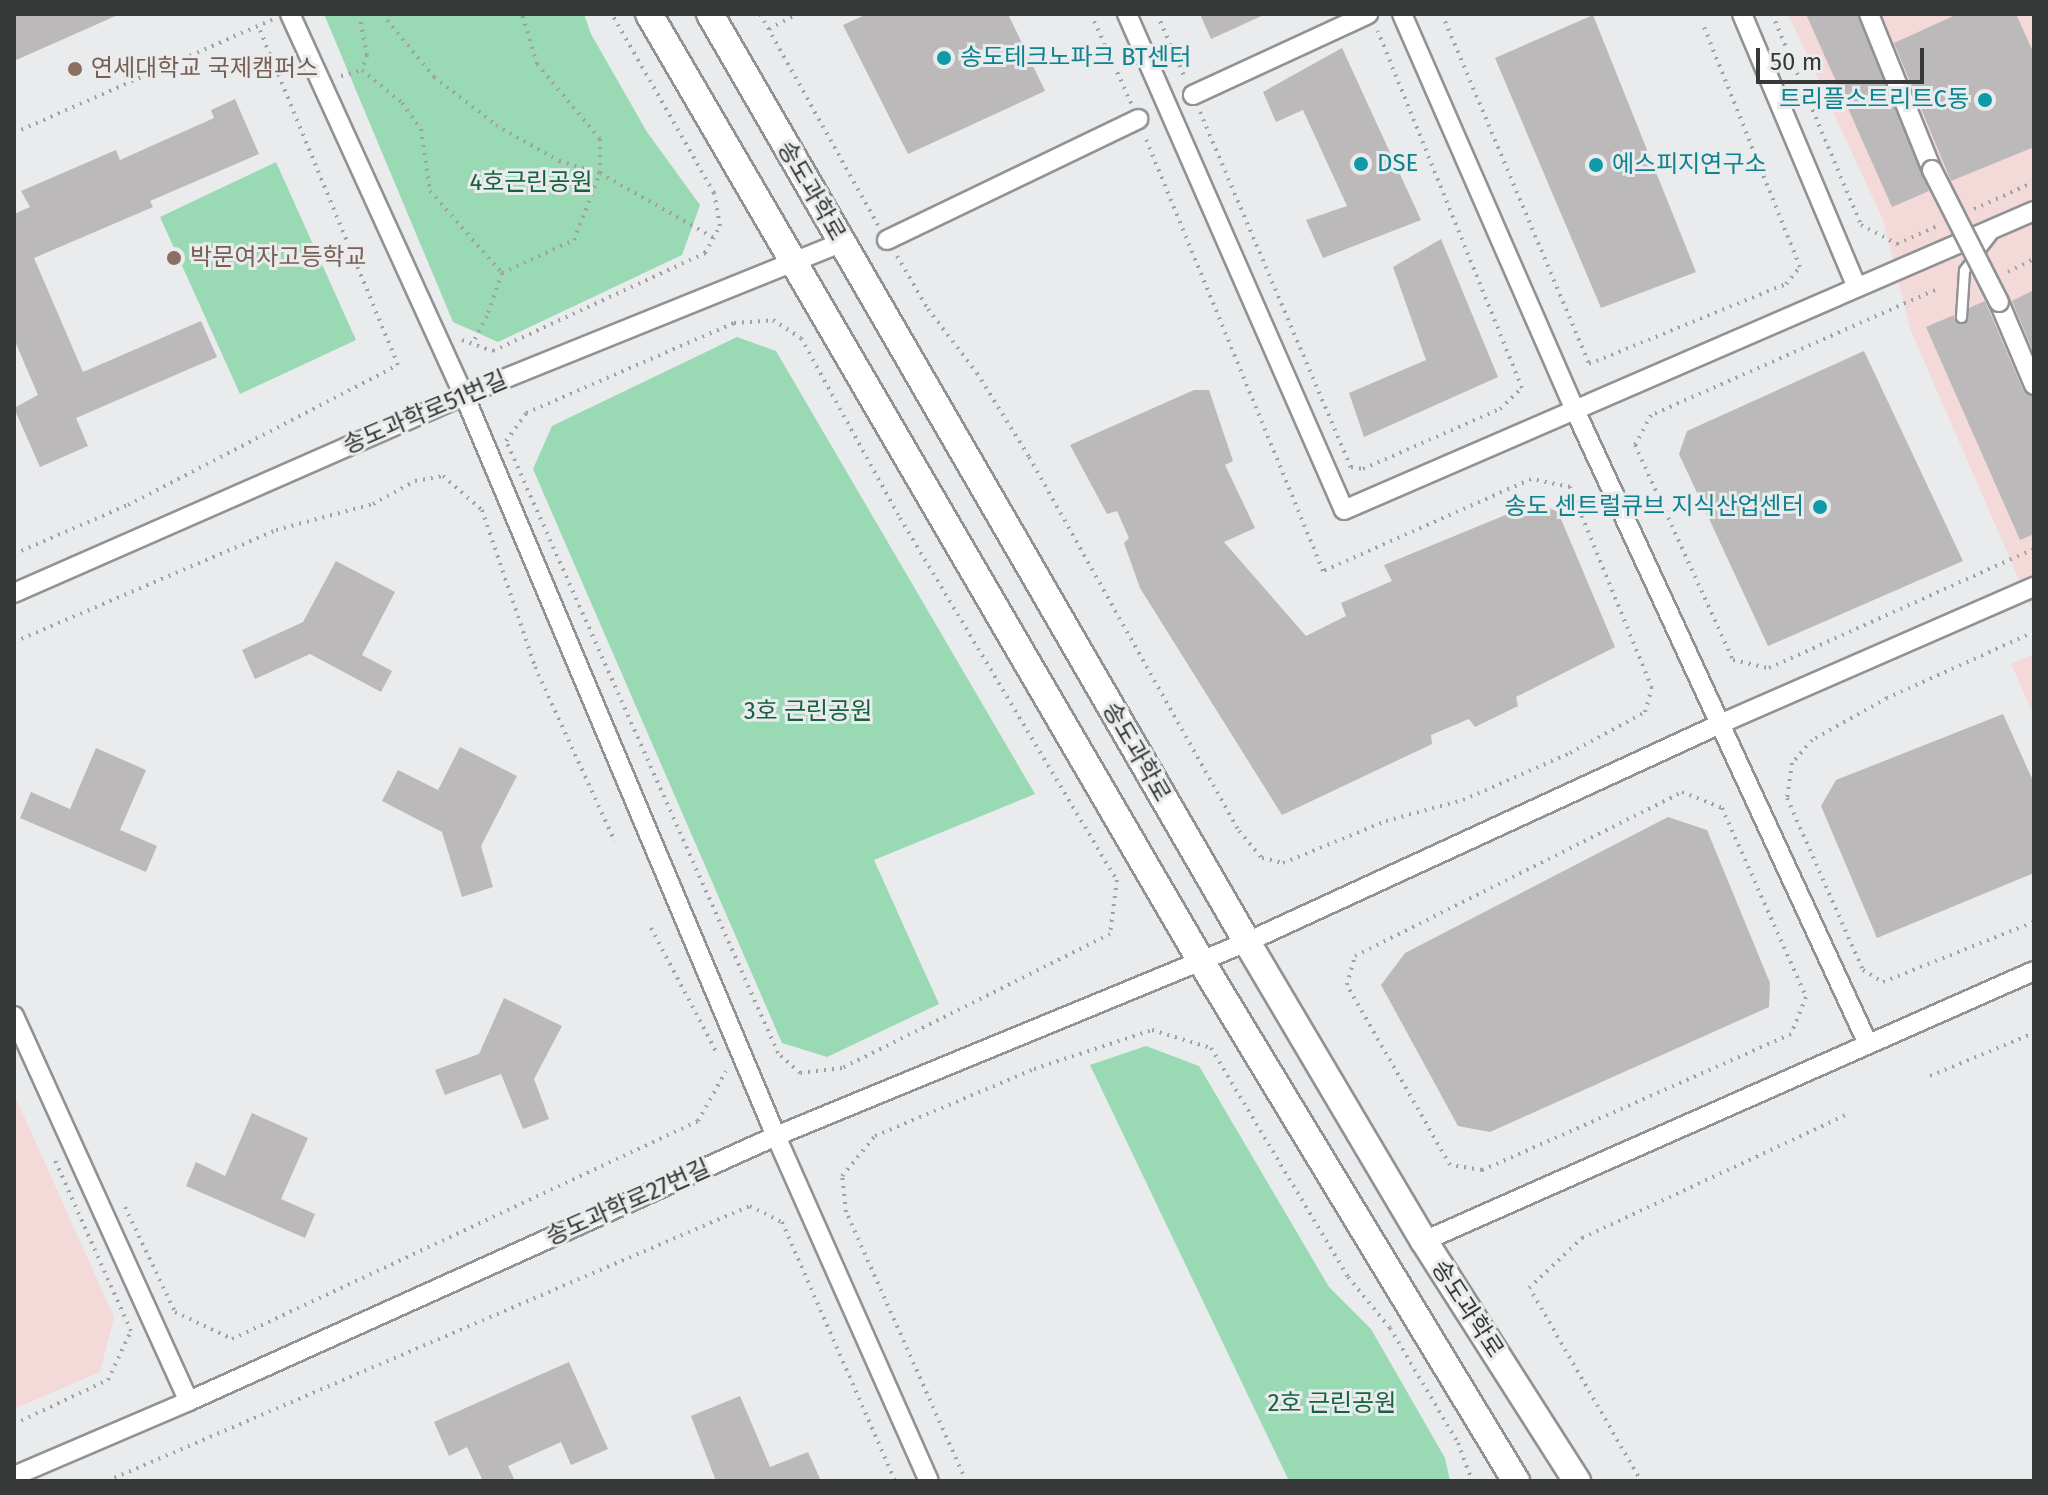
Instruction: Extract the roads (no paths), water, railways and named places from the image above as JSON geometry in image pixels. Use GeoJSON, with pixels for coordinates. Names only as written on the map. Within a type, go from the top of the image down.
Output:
{"type":"FeatureCollection","features":[{"type":"Feature","properties":{"kind":"main road","name":"송도과학로"},"geometry":{"type":"LineString","coordinates":[[649,14],[1201,961],[1516,1481]]}},
{"type":"Feature","properties":{"kind":"main road","name":"송도과학로"},"geometry":{"type":"LineString","coordinates":[[710,14],[1247,942],[1424,1241],[1577,1481]]}},
{"type":"Feature","properties":{"kind":"street"},"geometry":{"type":"LineString","coordinates":[[1127,14],[1344,510],[2034,211]]}},
{"type":"Feature","properties":{"kind":"street"},"geometry":{"type":"LineString","coordinates":[[1402,14],[1574,408],[1868,1044]]}},
{"type":"Feature","properties":{"kind":"street"},"geometry":{"type":"LineString","coordinates":[[1742,14],[1857,287]]}},
{"type":"Feature","properties":{"kind":"street"},"geometry":{"type":"LineString","coordinates":[[1869,14],[1932,170],[1999,302],[2034,385]]}},
{"type":"Feature","properties":{"kind":"street"},"geometry":{"type":"LineString","coordinates":[[286,15],[309,50],[464,395],[776,1136],[929,1481]]}},
{"type":"Feature","properties":{"kind":"street"},"geometry":{"type":"LineString","coordinates":[[1193,95],[1372,21]]}},
{"type":"Feature","properties":{"kind":"street"},"geometry":{"type":"LineString","coordinates":[[887,240],[1138,119]]}},
{"type":"Feature","properties":{"kind":"street","name":"송도과학로51번길"},"geometry":{"type":"LineString","coordinates":[[14,593],[464,395],[840,243]]}},
{"type":"Feature","properties":{"kind":"street","name":"송도과학로27번길"},"geometry":{"type":"LineString","coordinates":[[14,1476],[189,1401],[776,1136],[1247,942],[1720,724],[2034,587]]}},
{"type":"Feature","properties":{"kind":"street"},"geometry":{"type":"LineString","coordinates":[[1424,1241],[2034,971]]}},
{"type":"Feature","properties":{"kind":"street"},"geometry":{"type":"LineString","coordinates":[[14,1016],[189,1401]]}},
{"type":"Feature","properties":{"kind":"lane"},"geometry":{"type":"LineString","coordinates":[[1961,317],[1964,270],[1998,228]]}},
{"type":"Feature","properties":{"kind":"place","name":"송도테크노파크 BT센터"},"geometry":{"type":"Point","coordinates":[944,58]}},
{"type":"Feature","properties":{"kind":"place","name":"연세대학교 국제캠퍼스"},"geometry":{"type":"Point","coordinates":[75,69]}},
{"type":"Feature","properties":{"kind":"place","name":"트리플스트리트C동"},"geometry":{"type":"Point","coordinates":[1985,100]}},
{"type":"Feature","properties":{"kind":"place","name":"DSE"},"geometry":{"type":"Point","coordinates":[1361,164]}},
{"type":"Feature","properties":{"kind":"place","name":"에스피지연구소"},"geometry":{"type":"Point","coordinates":[1596,165]}},
{"type":"Feature","properties":{"kind":"place","name":"박문여자고등학교"},"geometry":{"type":"Point","coordinates":[174,258]}},
{"type":"Feature","properties":{"kind":"place","name":"송도 센트럴큐브 지식산업센터"},"geometry":{"type":"Point","coordinates":[1820,507]}},
{"type":"Feature","properties":{"kind":"park label","name":"4호근린공원"},"geometry":{"type":"Point","coordinates":[531,183]}},
{"type":"Feature","properties":{"kind":"park label","name":"3호 근린공원"},"geometry":{"type":"Point","coordinates":[808,712]}},
{"type":"Feature","properties":{"kind":"park label","name":"2호 근린공원"},"geometry":{"type":"Point","coordinates":[1332,1404]}}]}
